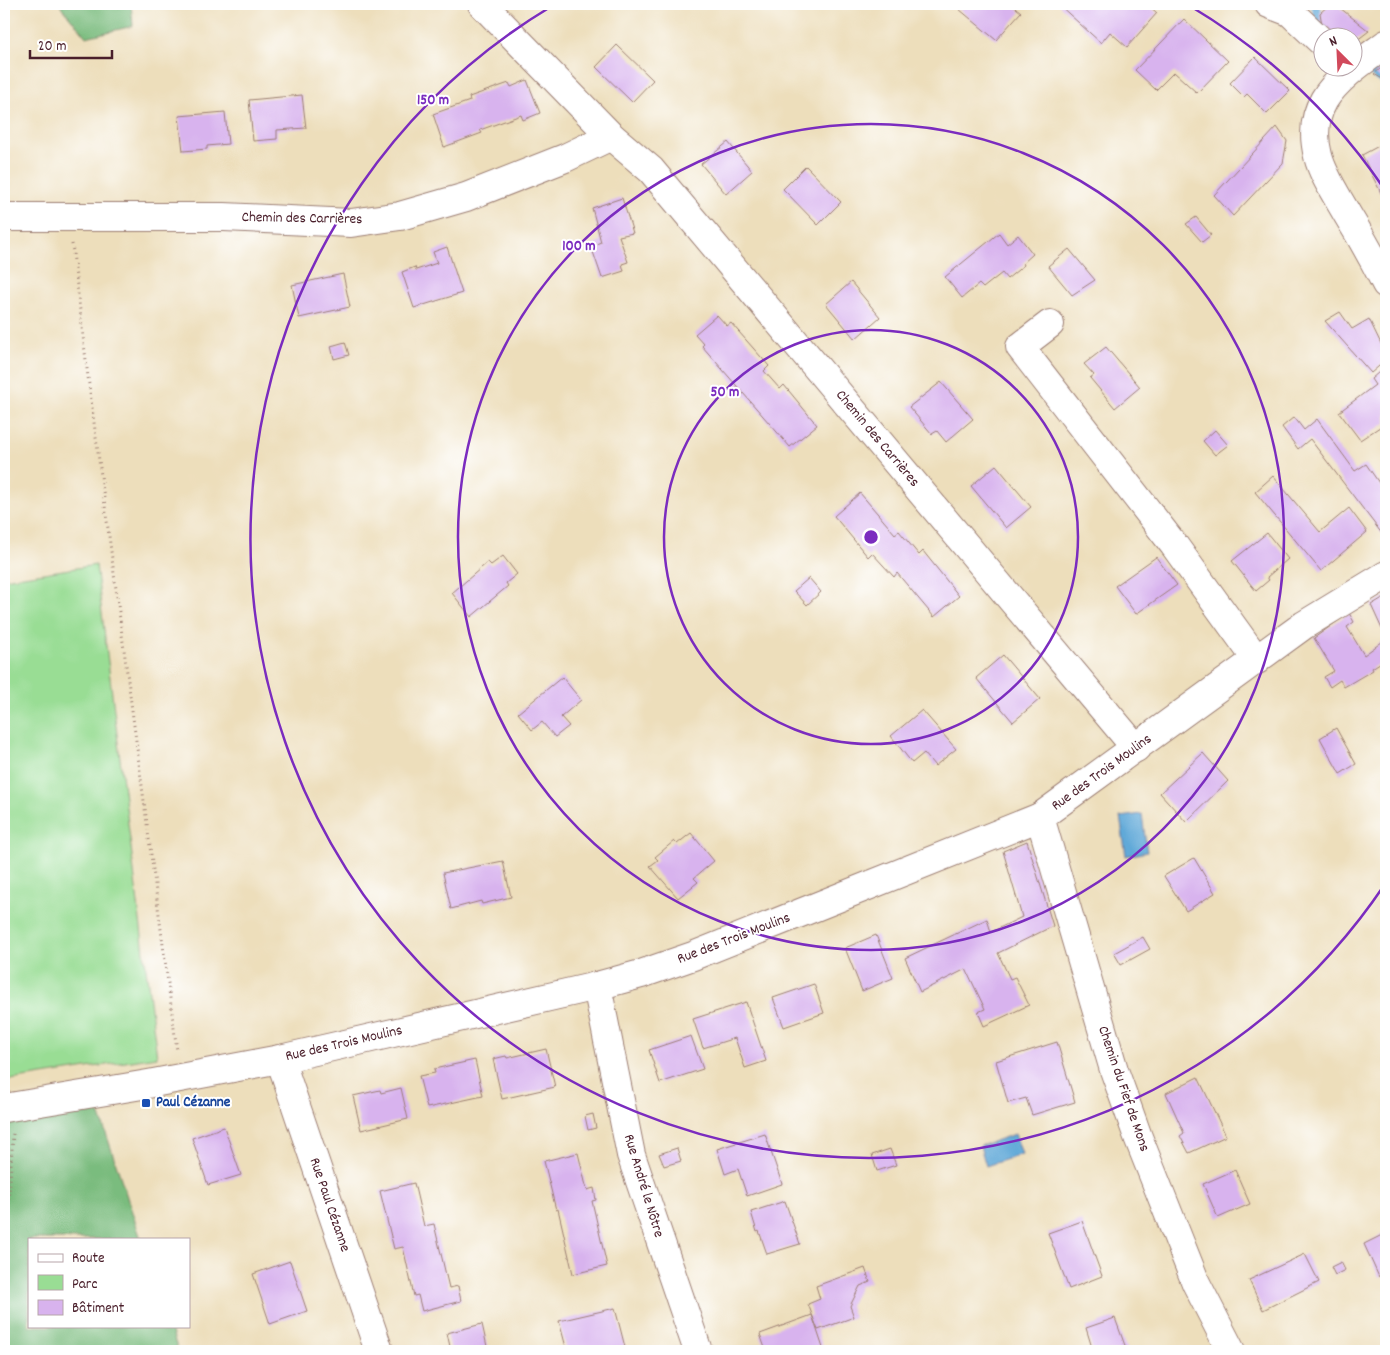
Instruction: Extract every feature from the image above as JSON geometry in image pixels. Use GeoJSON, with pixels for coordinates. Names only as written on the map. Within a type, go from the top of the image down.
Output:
{"type":"FeatureCollection","features":[{"type":"Feature","properties":{"kind":"street","name":"Chemin des Carrières"},"geometry":{"type":"LineString","coordinates":[[482,4],[611,136],[651,170],[1136,748]]}},
{"type":"Feature","properties":{"kind":"street"},"geometry":{"type":"LineString","coordinates":[[1269,4],[1290,12],[1312,33]]}},
{"type":"Feature","properties":{"kind":"street"},"geometry":{"type":"LineString","coordinates":[[1362,60],[1386,44]]}},
{"type":"Feature","properties":{"kind":"street"},"geometry":{"type":"LineString","coordinates":[[1341,78],[1325,98],[1317,114],[1315,134],[1318,157],[1333,190],[1373,257],[1386,284]]}},
{"type":"Feature","properties":{"kind":"street","name":"Chemin des Carrières"},"geometry":{"type":"LineString","coordinates":[[4,217],[224,217],[351,222],[400,216],[466,197],[565,158],[611,136]]}},
{"type":"Feature","properties":{"kind":"street"},"geometry":{"type":"LineString","coordinates":[[1050,324],[1020,347],[1174,545],[1256,660]]}},
{"type":"Feature","properties":{"kind":"street","name":"Rue des Trois Moulins"},"geometry":{"type":"LineString","coordinates":[[9,1108],[280,1058],[596,986],[641,974],[693,956],[1040,817],[1304,625],[1386,575]]}},
{"type":"Feature","properties":{"kind":"street","name":"Chemin du Fief de Mons"},"geometry":{"type":"LineString","coordinates":[[1040,817],[1114,1070],[1138,1137],[1196,1283],[1231,1351]]}},
{"type":"Feature","properties":{"kind":"street","name":"Rue André le Nôtre"},"geometry":{"type":"LineString","coordinates":[[596,986],[631,1156],[698,1351]]}},
{"type":"Feature","properties":{"kind":"street","name":"Rue Paul Cézanne"},"geometry":{"type":"LineString","coordinates":[[280,1058],[379,1351]]}},
{"type":"Feature","properties":{"kind":"path"},"geometry":{"type":"LineString","coordinates":[[68,216],[181,1077]]}},
{"type":"Feature","properties":{"kind":"path"},"geometry":{"type":"LineString","coordinates":[[4,1218],[8,1214],[9,1108]]}},
{"type":"Feature","properties":{"kind":"green space"},"geometry":{"type":"Polygon","coordinates":[[[59,4],[131,4],[133,26],[86,37],[59,4]]]}},
{"type":"Feature","properties":{"kind":"green space"},"geometry":{"type":"Polygon","coordinates":[[[96,565],[157,1057],[4,1081],[4,579],[96,565]]]}},
{"type":"Feature","properties":{"kind":"green space"},"geometry":{"type":"Polygon","coordinates":[[[99,1112],[141,1238],[28,1238],[28,1328],[171,1328],[178,1351],[4,1351],[4,1124],[99,1112]]]}},
{"type":"Feature","properties":{"kind":"water"},"geometry":{"type":"Polygon","coordinates":[[[1142,814],[1147,852],[1126,856],[1120,817],[1142,814]]]}},
{"type":"Feature","properties":{"kind":"water"},"geometry":{"type":"Polygon","coordinates":[[[1015,1134],[1022,1154],[986,1166],[980,1146],[1015,1134]]]}},
{"type":"Feature","properties":{"kind":"building"},"geometry":{"type":"Polygon","coordinates":[[[953,4],[1011,4],[1021,12],[996,40],[953,4]]]}},
{"type":"Feature","properties":{"kind":"building"},"geometry":{"type":"Polygon","coordinates":[[[1058,4],[1147,4],[1157,13],[1127,47],[1110,32],[1101,43],[1058,4]]]}},
{"type":"Feature","properties":{"kind":"building"},"geometry":{"type":"Polygon","coordinates":[[[1330,4],[1335,4],[1369,31],[1362,36],[1362,28],[1327,28],[1322,24],[1320,13],[1330,4]]]}},
{"type":"Feature","properties":{"kind":"building"},"geometry":{"type":"Polygon","coordinates":[[[1184,19],[1228,61],[1197,93],[1174,72],[1156,90],[1135,70],[1184,19]]]}},
{"type":"Feature","properties":{"kind":"building"},"geometry":{"type":"Polygon","coordinates":[[[617,45],[653,80],[632,102],[596,67],[617,45]]]}},
{"type":"Feature","properties":{"kind":"building"},"geometry":{"type":"Polygon","coordinates":[[[1255,57],[1290,91],[1267,114],[1247,94],[1244,97],[1230,83],[1255,57]]]}},
{"type":"Feature","properties":{"kind":"building"},"geometry":{"type":"Polygon","coordinates":[[[1386,64],[1386,81],[1374,74],[1386,64]]]}},
{"type":"Feature","properties":{"kind":"building"},"geometry":{"type":"Polygon","coordinates":[[[527,80],[540,113],[523,120],[521,115],[480,130],[482,133],[444,147],[433,114],[470,101],[469,97],[509,83],[511,87],[527,80]]]}},
{"type":"Feature","properties":{"kind":"building"},"geometry":{"type":"Polygon","coordinates":[[[302,95],[306,128],[277,130],[277,139],[253,141],[249,100],[302,95]]]}},
{"type":"Feature","properties":{"kind":"building"},"geometry":{"type":"Polygon","coordinates":[[[225,112],[228,144],[207,146],[207,149],[183,151],[179,116],[225,112]]]}},
{"type":"Feature","properties":{"kind":"building"},"geometry":{"type":"Polygon","coordinates":[[[1277,127],[1287,141],[1283,163],[1233,216],[1214,195],[1277,127]]]}},
{"type":"Feature","properties":{"kind":"building"},"geometry":{"type":"Polygon","coordinates":[[[728,142],[752,171],[726,194],[701,164],[728,142]]]}},
{"type":"Feature","properties":{"kind":"building"},"geometry":{"type":"Polygon","coordinates":[[[1386,142],[1386,203],[1362,155],[1386,142]]]}},
{"type":"Feature","properties":{"kind":"building"},"geometry":{"type":"Polygon","coordinates":[[[806,166],[841,202],[818,225],[783,189],[806,166]]]}},
{"type":"Feature","properties":{"kind":"building"},"geometry":{"type":"Polygon","coordinates":[[[622,198],[633,233],[619,236],[628,262],[622,264],[624,271],[602,278],[591,246],[601,242],[592,208],[622,198]]]}},
{"type":"Feature","properties":{"kind":"building"},"geometry":{"type":"Polygon","coordinates":[[[1196,217],[1211,235],[1202,242],[1186,224],[1196,217]]]}},
{"type":"Feature","properties":{"kind":"building"},"geometry":{"type":"Polygon","coordinates":[[[999,233],[1007,244],[1018,235],[1033,254],[1023,263],[1024,265],[1007,279],[1002,273],[983,288],[979,284],[962,298],[945,277],[999,233]]]}},
{"type":"Feature","properties":{"kind":"building"},"geometry":{"type":"Polygon","coordinates":[[[447,247],[462,293],[414,308],[402,272],[415,267],[416,270],[437,263],[433,252],[447,247]]]}},
{"type":"Feature","properties":{"kind":"building"},"geometry":{"type":"Polygon","coordinates":[[[1069,249],[1095,280],[1072,295],[1048,266],[1069,249]]]}},
{"type":"Feature","properties":{"kind":"building"},"geometry":{"type":"Polygon","coordinates":[[[343,274],[350,307],[299,318],[292,285],[343,274]]]}},
{"type":"Feature","properties":{"kind":"building"},"geometry":{"type":"Polygon","coordinates":[[[851,282],[880,317],[855,339],[826,304],[851,282]]]}},
{"type":"Feature","properties":{"kind":"building"},"geometry":{"type":"Polygon","coordinates":[[[1340,312],[1352,329],[1369,319],[1386,354],[1386,360],[1371,373],[1325,321],[1340,312]]]}},
{"type":"Feature","properties":{"kind":"building"},"geometry":{"type":"Polygon","coordinates":[[[717,315],[727,326],[731,323],[769,366],[764,371],[780,389],[784,385],[817,425],[790,447],[702,346],[704,344],[695,334],[717,315]]]}},
{"type":"Feature","properties":{"kind":"building"},"geometry":{"type":"Polygon","coordinates":[[[345,342],[349,355],[334,359],[331,346],[345,342]]]}},
{"type":"Feature","properties":{"kind":"building"},"geometry":{"type":"Polygon","coordinates":[[[1106,347],[1140,387],[1115,408],[1090,378],[1094,375],[1084,364],[1106,347]]]}},
{"type":"Feature","properties":{"kind":"building"},"geometry":{"type":"Polygon","coordinates":[[[1386,366],[1386,423],[1360,440],[1339,412],[1375,385],[1371,379],[1386,366]]]}},
{"type":"Feature","properties":{"kind":"building"},"geometry":{"type":"Polygon","coordinates":[[[941,382],[973,419],[946,442],[937,431],[932,434],[909,407],[941,382]]]}},
{"type":"Feature","properties":{"kind":"building"},"geometry":{"type":"Polygon","coordinates":[[[1294,417],[1304,430],[1317,419],[1355,471],[1366,464],[1386,493],[1386,539],[1310,439],[1298,449],[1282,427],[1294,417]]]}},
{"type":"Feature","properties":{"kind":"building"},"geometry":{"type":"Polygon","coordinates":[[[1215,430],[1228,445],[1215,455],[1203,441],[1215,430]]]}},
{"type":"Feature","properties":{"kind":"building"},"geometry":{"type":"Polygon","coordinates":[[[996,465],[1031,507],[1006,528],[971,486],[996,465]]]}},
{"type":"Feature","properties":{"kind":"building"},"geometry":{"type":"Polygon","coordinates":[[[1273,476],[1320,532],[1349,508],[1367,532],[1321,571],[1255,492],[1273,476]]]}},
{"type":"Feature","properties":{"kind":"building"},"geometry":{"type":"Polygon","coordinates":[[[860,493],[895,534],[899,531],[919,555],[923,551],[959,596],[934,617],[897,573],[894,577],[872,553],[868,557],[834,516],[860,493]]]}},
{"type":"Feature","properties":{"kind":"building"},"geometry":{"type":"Polygon","coordinates":[[[1267,533],[1288,559],[1267,577],[1269,580],[1256,591],[1232,561],[1267,533]]]}},
{"type":"Feature","properties":{"kind":"building"},"geometry":{"type":"Polygon","coordinates":[[[503,556],[517,574],[506,583],[508,586],[471,617],[452,593],[488,562],[491,565],[503,556]]]}},
{"type":"Feature","properties":{"kind":"building"},"geometry":{"type":"Polygon","coordinates":[[[1156,557],[1177,585],[1136,614],[1115,586],[1156,557]]]}},
{"type":"Feature","properties":{"kind":"building"},"geometry":{"type":"Polygon","coordinates":[[[809,578],[821,592],[807,605],[794,591],[809,578]]]}},
{"type":"Feature","properties":{"kind":"building"},"geometry":{"type":"Polygon","coordinates":[[[1386,596],[1386,627],[1382,629],[1371,605],[1386,596]]]}},
{"type":"Feature","properties":{"kind":"building"},"geometry":{"type":"Polygon","coordinates":[[[1349,613],[1354,622],[1347,627],[1364,655],[1386,639],[1386,659],[1372,668],[1373,670],[1344,687],[1340,680],[1330,687],[1324,677],[1334,671],[1314,638],[1349,613]]]}},
{"type":"Feature","properties":{"kind":"building"},"geometry":{"type":"Polygon","coordinates":[[[1003,655],[1040,699],[1013,722],[976,678],[1003,655]]]}},
{"type":"Feature","properties":{"kind":"building"},"geometry":{"type":"Polygon","coordinates":[[[562,677],[581,700],[561,717],[569,726],[555,737],[542,722],[532,730],[518,713],[562,677]]]}},
{"type":"Feature","properties":{"kind":"building"},"geometry":{"type":"Polygon","coordinates":[[[922,710],[956,749],[935,766],[924,753],[912,763],[891,736],[922,710]]]}},
{"type":"Feature","properties":{"kind":"building"},"geometry":{"type":"Polygon","coordinates":[[[1336,728],[1356,764],[1340,774],[1320,738],[1336,728]]]}},
{"type":"Feature","properties":{"kind":"building"},"geometry":{"type":"Polygon","coordinates":[[[1203,753],[1228,781],[1186,822],[1160,793],[1203,753]]]}},
{"type":"Feature","properties":{"kind":"building"},"geometry":{"type":"Polygon","coordinates":[[[691,833],[714,861],[694,878],[698,882],[678,898],[650,866],[658,860],[655,857],[674,841],[677,844],[691,833]]]}},
{"type":"Feature","properties":{"kind":"building"},"geometry":{"type":"Polygon","coordinates":[[[1027,841],[1053,926],[998,953],[1010,979],[1015,977],[1029,1005],[984,1026],[978,1012],[985,1009],[966,969],[920,992],[905,958],[987,919],[991,932],[1022,917],[1003,851],[1027,841]]]}},
{"type":"Feature","properties":{"kind":"building"},"geometry":{"type":"Polygon","coordinates":[[[1194,858],[1215,893],[1186,911],[1164,876],[1194,858]]]}},
{"type":"Feature","properties":{"kind":"building"},"geometry":{"type":"Polygon","coordinates":[[[503,861],[511,897],[482,904],[481,901],[451,909],[443,873],[503,861]]]}},
{"type":"Feature","properties":{"kind":"building"},"geometry":{"type":"Polygon","coordinates":[[[876,935],[893,978],[862,991],[845,948],[876,935]]]}},
{"type":"Feature","properties":{"kind":"building"},"geometry":{"type":"Polygon","coordinates":[[[1143,937],[1150,949],[1121,965],[1114,953],[1143,937]]]}},
{"type":"Feature","properties":{"kind":"building"},"geometry":{"type":"Polygon","coordinates":[[[814,984],[824,1013],[784,1027],[773,998],[814,984]]]}},
{"type":"Feature","properties":{"kind":"building"},"geometry":{"type":"Polygon","coordinates":[[[746,1002],[766,1061],[745,1068],[735,1038],[703,1048],[693,1019],[746,1002]]]}},
{"type":"Feature","properties":{"kind":"building"},"geometry":{"type":"Polygon","coordinates":[[[691,1036],[703,1069],[660,1083],[649,1050],[691,1036]]]}},
{"type":"Feature","properties":{"kind":"building"},"geometry":{"type":"Polygon","coordinates":[[[1057,1042],[1075,1102],[1032,1115],[1026,1098],[1008,1103],[996,1061],[1057,1042]]]}},
{"type":"Feature","properties":{"kind":"building"},"geometry":{"type":"Polygon","coordinates":[[[546,1049],[555,1087],[502,1099],[493,1059],[506,1056],[507,1058],[546,1049]]]}},
{"type":"Feature","properties":{"kind":"building"},"geometry":{"type":"Polygon","coordinates":[[[475,1060],[483,1096],[427,1108],[419,1076],[435,1073],[434,1069],[475,1060]]]}},
{"type":"Feature","properties":{"kind":"building"},"geometry":{"type":"Polygon","coordinates":[[[1198,1077],[1226,1136],[1189,1153],[1180,1136],[1184,1133],[1166,1093],[1198,1077]]]}},
{"type":"Feature","properties":{"kind":"building"},"geometry":{"type":"Polygon","coordinates":[[[401,1088],[408,1119],[361,1130],[353,1096],[380,1090],[381,1093],[401,1088]]]}},
{"type":"Feature","properties":{"kind":"building"},"geometry":{"type":"Polygon","coordinates":[[[593,1114],[596,1128],[588,1130],[585,1116],[593,1114]]]}},
{"type":"Feature","properties":{"kind":"building"},"geometry":{"type":"Polygon","coordinates":[[[224,1127],[241,1175],[208,1185],[192,1138],[224,1127]]]}},
{"type":"Feature","properties":{"kind":"building"},"geometry":{"type":"Polygon","coordinates":[[[765,1134],[782,1184],[747,1196],[738,1169],[725,1174],[717,1149],[765,1134]]]}},
{"type":"Feature","properties":{"kind":"building"},"geometry":{"type":"Polygon","coordinates":[[[677,1148],[681,1161],[664,1166],[659,1154],[677,1148]]]}},
{"type":"Feature","properties":{"kind":"building"},"geometry":{"type":"Polygon","coordinates":[[[890,1149],[896,1165],[877,1171],[872,1155],[890,1149]]]}},
{"type":"Feature","properties":{"kind":"building"},"geometry":{"type":"Polygon","coordinates":[[[578,1153],[587,1190],[594,1188],[596,1200],[592,1201],[607,1266],[573,1274],[558,1209],[556,1210],[544,1161],[578,1153]]]}},
{"type":"Feature","properties":{"kind":"building"},"geometry":{"type":"Polygon","coordinates":[[[1235,1170],[1250,1204],[1218,1218],[1203,1184],[1235,1170]]]}},
{"type":"Feature","properties":{"kind":"building"},"geometry":{"type":"Polygon","coordinates":[[[414,1183],[424,1226],[434,1224],[449,1288],[458,1286],[461,1301],[422,1311],[418,1295],[414,1296],[403,1247],[394,1249],[380,1191],[414,1183]]]}},
{"type":"Feature","properties":{"kind":"building"},"geometry":{"type":"Polygon","coordinates":[[[785,1201],[800,1244],[767,1254],[759,1231],[757,1232],[751,1212],[785,1201]]]}},
{"type":"Feature","properties":{"kind":"building"},"geometry":{"type":"Polygon","coordinates":[[[1082,1221],[1102,1276],[1069,1289],[1048,1233],[1082,1221]]]}},
{"type":"Feature","properties":{"kind":"building"},"geometry":{"type":"Polygon","coordinates":[[[1386,1233],[1386,1273],[1379,1277],[1364,1244],[1386,1233]]]}},
{"type":"Feature","properties":{"kind":"building"},"geometry":{"type":"Polygon","coordinates":[[[1305,1254],[1319,1282],[1263,1310],[1249,1280],[1305,1254]]]}},
{"type":"Feature","properties":{"kind":"building"},"geometry":{"type":"Polygon","coordinates":[[[290,1261],[307,1311],[270,1324],[253,1274],[290,1261]]]}},
{"type":"Feature","properties":{"kind":"building"},"geometry":{"type":"Polygon","coordinates":[[[1341,1262],[1345,1270],[1335,1275],[1331,1267],[1341,1262]]]}},
{"type":"Feature","properties":{"kind":"building"},"geometry":{"type":"Polygon","coordinates":[[[865,1268],[870,1282],[860,1286],[850,1306],[854,1317],[818,1330],[808,1304],[820,1299],[816,1286],[865,1268]]]}},
{"type":"Feature","properties":{"kind":"building"},"geometry":{"type":"Polygon","coordinates":[[[615,1308],[626,1351],[567,1351],[559,1321],[615,1308]]]}},
{"type":"Feature","properties":{"kind":"building"},"geometry":{"type":"Polygon","coordinates":[[[812,1315],[823,1348],[814,1351],[766,1351],[760,1334],[812,1315]]]}},
{"type":"Feature","properties":{"kind":"building"},"geometry":{"type":"Polygon","coordinates":[[[1115,1318],[1127,1351],[1093,1351],[1086,1328],[1115,1318]]]}},
{"type":"Feature","properties":{"kind":"building"},"geometry":{"type":"Polygon","coordinates":[[[482,1324],[488,1351],[451,1351],[447,1333],[482,1324]]]}},
{"type":"Feature","properties":{"kind":"waterway"},"geometry":{"type":"LineString","coordinates":[[1315,4],[1322,28]]}},
{"type":"Feature","properties":{"kind":"waterway"},"geometry":{"type":"LineString","coordinates":[[1362,65],[1386,82]]}},
{"type":"Feature","properties":{"kind":"place","name":"Paul Cézanne"},"geometry":{"type":"Point","coordinates":[146,1103]}}]}
